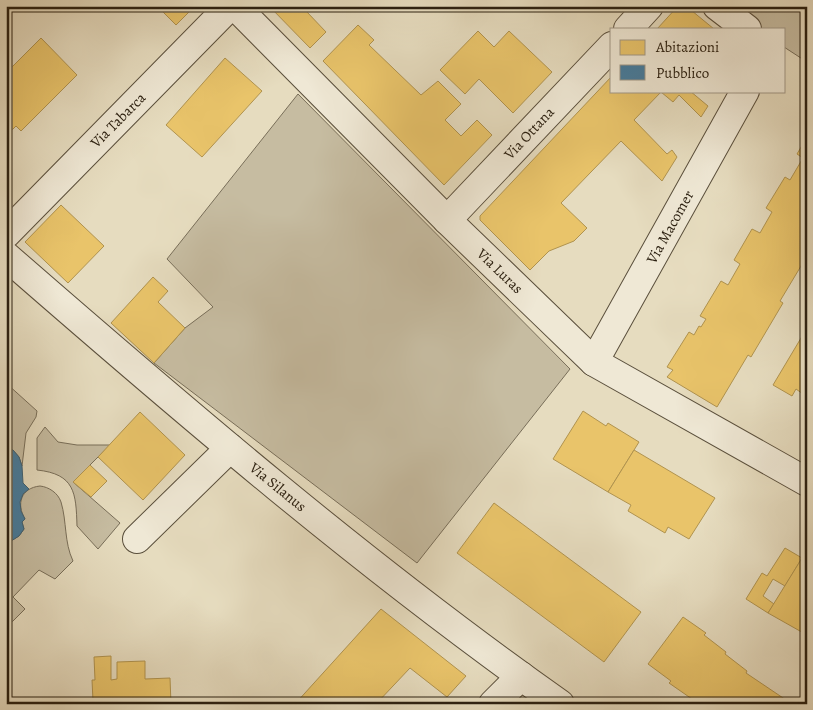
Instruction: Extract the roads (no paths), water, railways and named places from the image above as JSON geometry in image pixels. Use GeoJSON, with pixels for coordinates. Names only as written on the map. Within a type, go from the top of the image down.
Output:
{"type":"FeatureCollection","features":[{"type":"Feature","properties":{"kind":"street","name":"Via Tabarca"},"geometry":{"type":"LineString","coordinates":[[6,234],[230,6]]}},
{"type":"Feature","properties":{"kind":"street","name":"Via Luras"},"geometry":{"type":"LineString","coordinates":[[235,6],[447,220],[594,362],[807,482]]}},
{"type":"Feature","properties":{"kind":"street"},"geometry":{"type":"LineString","coordinates":[[629,28],[650,6]]}},
{"type":"Feature","properties":{"kind":"street"},"geometry":{"type":"LineString","coordinates":[[717,6],[747,28]]}},
{"type":"Feature","properties":{"kind":"street","name":"Via Ottana"},"geometry":{"type":"LineString","coordinates":[[447,220],[610,48]]}},
{"type":"Feature","properties":{"kind":"street","name":"Via Macomer"},"geometry":{"type":"LineString","coordinates":[[594,362],[744,92]]}},
{"type":"Feature","properties":{"kind":"street","name":"Via Silanus"},"geometry":{"type":"LineString","coordinates":[[6,256],[150,382],[230,448],[424,604],[560,704]]}},
{"type":"Feature","properties":{"kind":"street"},"geometry":{"type":"LineString","coordinates":[[137,539],[230,448]]}},
{"type":"Feature","properties":{"kind":"street"},"geometry":{"type":"LineString","coordinates":[[493,704],[521,676]]}}]}
